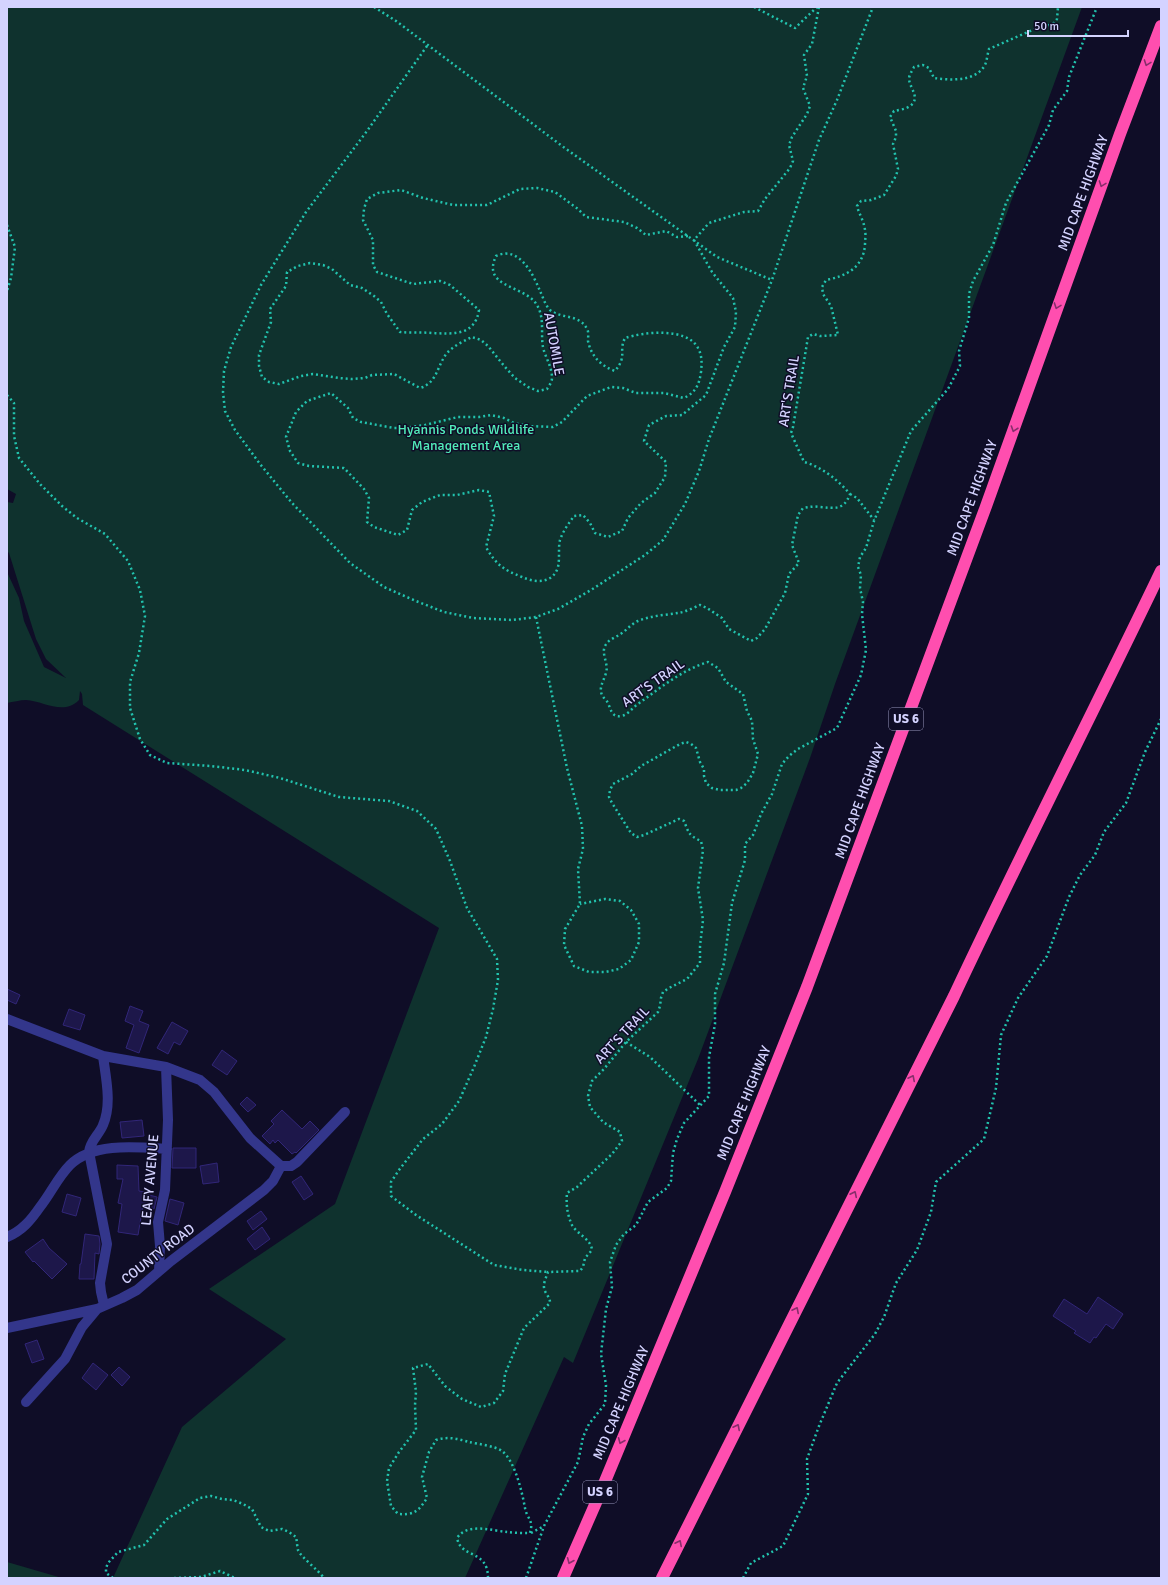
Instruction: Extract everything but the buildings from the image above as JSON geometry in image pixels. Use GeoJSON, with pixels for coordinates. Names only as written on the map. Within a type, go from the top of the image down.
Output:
{"type":"FeatureCollection","features":[{"type":"Feature","properties":{"kind":"highway","name":"MID CAPE HIGHWAY"},"geometry":{"type":"LineString","coordinates":[[563,1578],[601,1491],[725,1192],[807,987],[985,509],[1080,243],[1161,26]]}},
{"type":"Feature","properties":{"kind":"highway"},"geometry":{"type":"LineString","coordinates":[[662,1578],[950,1002],[1091,717],[1161,571]]}},
{"type":"Feature","properties":{"kind":"street"},"geometry":{"type":"LineString","coordinates":[[7,1019],[103,1056],[166,1067],[200,1080],[214,1092],[250,1138],[281,1166],[291,1166],[297,1162],[345,1112]]}},
{"type":"Feature","properties":{"kind":"street"},"geometry":{"type":"LineString","coordinates":[[7,1328],[101,1307],[100,1283],[107,1244],[89,1152],[92,1141],[103,1125],[108,1106],[103,1056]]}},
{"type":"Feature","properties":{"kind":"street","name":"LEAFY AVENUE"},"geometry":{"type":"LineString","coordinates":[[159,1271],[160,1246],[158,1222],[166,1190],[168,1120],[166,1067]]}},
{"type":"Feature","properties":{"kind":"street"},"geometry":{"type":"LineString","coordinates":[[7,1237],[21,1230],[27,1224],[52,1192],[62,1174],[79,1157],[89,1152],[124,1147],[167,1149]]}},
{"type":"Feature","properties":{"kind":"street","name":"COUNTY ROAD"},"geometry":{"type":"LineString","coordinates":[[26,1402],[64,1358],[82,1327],[101,1307],[131,1294],[264,1190],[273,1181],[281,1166]]}},
{"type":"Feature","properties":{"kind":"path"},"geometry":{"type":"LineString","coordinates":[[374,7],[396,21],[427,46],[562,146],[717,257],[772,280]]}},
{"type":"Feature","properties":{"kind":"path"},"geometry":{"type":"LineString","coordinates":[[754,7],[795,28],[818,7]]}},
{"type":"Feature","properties":{"kind":"path"},"geometry":{"type":"LineString","coordinates":[[694,240],[709,223],[744,212],[758,212],[765,199],[790,168],[793,161],[789,145],[792,137],[808,114],[810,106],[803,88],[807,70],[804,55],[812,44],[818,7]]}},
{"type":"Feature","properties":{"kind":"path"},"geometry":{"type":"LineString","coordinates":[[427,46],[367,131],[306,212],[261,285],[231,347],[224,371],[223,392],[225,411],[235,430],[246,446],[292,503],[350,563],[384,587],[416,602],[444,612],[473,618],[512,620],[536,617],[558,609],[591,590],[645,555],[663,540],[686,504],[709,440],[772,280],[819,140],[837,100],[873,7]]}},
{"type":"Feature","properties":{"kind":"path","name":"ART'S TRAIL"},"geometry":{"type":"LineString","coordinates":[[548,1272],[580,1271],[583,1268],[585,1258],[592,1250],[591,1245],[572,1226],[566,1206],[567,1193],[577,1187],[612,1154],[622,1141],[620,1132],[603,1122],[590,1107],[588,1096],[592,1081],[626,1042],[658,1012],[660,998],[663,992],[687,979],[700,963],[703,920],[698,888],[703,845],[701,841],[691,836],[687,832],[684,821],[679,819],[637,837],[631,833],[612,803],[609,797],[610,790],[613,784],[632,774],[641,766],[675,746],[686,742],[696,748],[700,762],[704,769],[706,783],[712,788],[720,790],[736,790],[747,783],[753,773],[758,754],[753,739],[752,721],[746,711],[743,694],[726,682],[718,668],[708,662],[695,666],[684,672],[635,705],[626,714],[615,716],[607,702],[602,698],[600,691],[608,665],[604,652],[605,646],[610,640],[619,636],[636,622],[644,619],[685,612],[700,605],[722,618],[729,629],[751,641],[757,638],[765,629],[785,593],[789,574],[799,563],[792,545],[798,515],[803,508],[818,507],[832,509],[840,507],[848,501],[850,494],[843,486],[822,470],[804,462],[791,433],[808,337],[813,334],[820,336],[838,335],[834,313],[828,299],[823,294],[822,287],[826,280],[837,278],[853,270],[860,262],[864,253],[866,234],[857,206],[861,201],[875,199],[884,195],[896,176],[898,169],[893,144],[896,137],[896,131],[890,117],[894,111],[909,107],[913,103],[915,94],[909,80],[914,67],[923,65],[929,68],[934,78],[960,79],[975,75],[984,67],[989,49],[1035,29],[1053,24],[1057,19],[1058,7]]}},
{"type":"Feature","properties":{"kind":"path"},"geometry":{"type":"LineString","coordinates":[[526,1578],[544,1526],[578,1462],[583,1437],[589,1424],[605,1404],[606,1385],[601,1354],[606,1309],[612,1287],[610,1262],[616,1245],[624,1234],[636,1225],[648,1202],[666,1188],[671,1181],[673,1153],[677,1139],[684,1123],[708,1096],[709,1057],[715,1024],[715,994],[724,963],[732,903],[745,860],[745,844],[753,835],[761,814],[772,794],[782,764],[794,752],[837,728],[861,675],[866,650],[862,614],[863,602],[860,588],[862,575],[858,567],[860,557],[866,548],[874,521],[911,431],[948,388],[960,366],[960,351],[969,318],[969,294],[973,281],[992,245],[1006,203],[1049,124],[1053,110],[1067,91],[1069,77],[1097,7]]}},
{"type":"Feature","properties":{"kind":"path","name":"AUTOMILE"},"geometry":{"type":"LineString","coordinates":[[688,236],[677,237],[666,231],[646,235],[637,228],[624,222],[586,217],[578,209],[555,192],[538,188],[520,189],[486,205],[453,205],[423,198],[401,190],[378,193],[367,199],[363,220],[373,240],[373,265],[377,272],[413,284],[440,281],[450,285],[479,310],[478,319],[473,326],[454,334],[400,332],[387,314],[381,302],[362,288],[350,285],[332,269],[310,262],[287,272],[286,286],[270,309],[271,322],[259,355],[259,366],[262,377],[269,382],[279,384],[301,376],[313,374],[352,379],[364,378],[372,375],[394,374],[420,388],[427,386],[434,379],[447,353],[455,346],[472,337],[481,340],[488,346],[515,378],[528,387],[538,391],[547,389],[552,380],[549,361],[544,351],[543,329],[539,311],[534,301],[501,282],[493,273],[492,264],[496,256],[503,253],[512,254],[522,261],[530,271],[545,303],[551,310],[581,321],[588,330],[588,342],[592,352],[597,360],[607,368],[615,371],[621,364],[623,354],[621,345],[625,338],[657,332],[667,333],[690,340],[697,346],[702,359],[699,383],[693,393],[684,398],[664,393],[636,393],[623,388],[611,387],[587,396],[562,422],[553,427],[528,426],[514,423],[492,415],[479,417],[458,417],[425,425],[394,428],[361,422],[353,418],[348,408],[331,394],[308,401],[296,412],[286,437],[290,451],[298,463],[309,466],[344,468],[364,489],[369,498],[367,522],[374,528],[398,535],[407,530],[412,510],[422,502],[440,495],[457,495],[479,490],[489,492],[494,516],[486,547],[493,559],[505,570],[526,579],[539,582],[550,579],[557,569],[560,540],[566,527],[574,516],[583,515],[590,523],[595,533],[608,538],[622,531],[628,518],[641,503],[655,493],[665,477],[666,462],[644,441],[649,425],[666,416],[682,415],[706,395],[724,347],[735,327],[736,312],[733,298],[712,272],[694,240]]}},
{"type":"Feature","properties":{"kind":"path"},"geometry":{"type":"LineString","coordinates":[[7,225],[15,248],[12,278],[7,291]]}},
{"type":"Feature","properties":{"kind":"path"},"geometry":{"type":"LineString","coordinates":[[7,395],[14,403],[14,436],[18,458],[40,484],[62,506],[77,518],[105,534],[128,561],[140,590],[145,616],[139,653],[130,682],[130,708],[140,739],[150,754],[167,763],[245,770],[280,778],[339,797],[389,801],[417,811],[436,829],[450,861],[467,908],[497,959],[498,980],[493,1010],[486,1037],[459,1101],[442,1124],[423,1139],[399,1170],[391,1182],[391,1196],[416,1215],[494,1265],[548,1272],[544,1283],[544,1290],[550,1298],[550,1303],[524,1328],[505,1374],[503,1391],[494,1403],[481,1407],[462,1399],[445,1386],[428,1364],[413,1368],[416,1392],[416,1430],[389,1468],[387,1481],[391,1506],[398,1514],[410,1514],[420,1509],[427,1498],[422,1477],[429,1452],[436,1440],[441,1438],[458,1438],[501,1450],[508,1457],[521,1489],[526,1514],[531,1520],[532,1527],[530,1533]]}},
{"type":"Feature","properties":{"kind":"path"},"geometry":{"type":"LineString","coordinates":[[850,494],[857,498],[874,521]]}},
{"type":"Feature","properties":{"kind":"path"},"geometry":{"type":"LineString","coordinates":[[536,617],[567,768],[582,826],[583,849],[578,869],[580,904],[565,929],[564,945],[574,966],[589,972],[605,972],[619,969],[631,960],[639,942],[639,924],[634,915],[631,910],[620,901],[605,899],[580,904]]}},
{"type":"Feature","properties":{"kind":"path"},"geometry":{"type":"LineString","coordinates":[[744,1578],[751,1564],[783,1546],[808,1494],[806,1459],[837,1383],[875,1334],[884,1317],[896,1283],[917,1250],[931,1212],[936,1182],[984,1139],[996,1088],[1001,1035],[1018,998],[1047,956],[1069,897],[1080,875],[1096,855],[1104,832],[1126,803],[1145,752],[1161,719]]}},
{"type":"Feature","properties":{"kind":"path"},"geometry":{"type":"LineString","coordinates":[[626,1042],[650,1057],[700,1105]]}},
{"type":"Feature","properties":{"kind":"path"},"geometry":{"type":"LineString","coordinates":[[113,1578],[106,1572],[106,1568],[108,1562],[118,1552],[144,1545],[167,1518],[200,1498],[211,1496],[233,1500],[243,1504],[252,1509],[261,1527],[269,1530],[282,1529],[296,1537],[298,1550],[324,1578]]}},
{"type":"Feature","properties":{"kind":"path"},"geometry":{"type":"LineString","coordinates":[[488,1578],[488,1567],[480,1558],[463,1550],[458,1544],[457,1538],[461,1532],[480,1528],[530,1533],[544,1526]]}},
{"type":"Feature","properties":{"kind":"path"},"geometry":{"type":"LineString","coordinates":[[174,1578],[201,1577],[220,1571],[234,1578]]}},
{"type":"Feature","properties":{"kind":"green space","name":"Hyannis Ponds Wildlife Management Area"},"geometry":{"type":"Polygon","coordinates":[[[7,7],[1082,7],[835,684],[810,758],[698,1059],[573,1363],[564,1357],[465,1578],[113,1578],[182,1427],[286,1339],[209,1289],[335,1204],[439,928],[83,705],[82,694],[80,691],[79,700],[73,705],[66,707],[53,706],[26,700],[7,703],[7,572],[19,598],[24,621],[44,667],[66,678],[46,659],[36,639],[9,553],[7,551],[7,502],[13,503],[16,494],[7,489],[7,7]]]}},
{"type":"Feature","properties":{"kind":"green space"},"geometry":{"type":"Polygon","coordinates":[[[7,1562],[62,1578],[7,1578],[7,1562]]]}}]}
